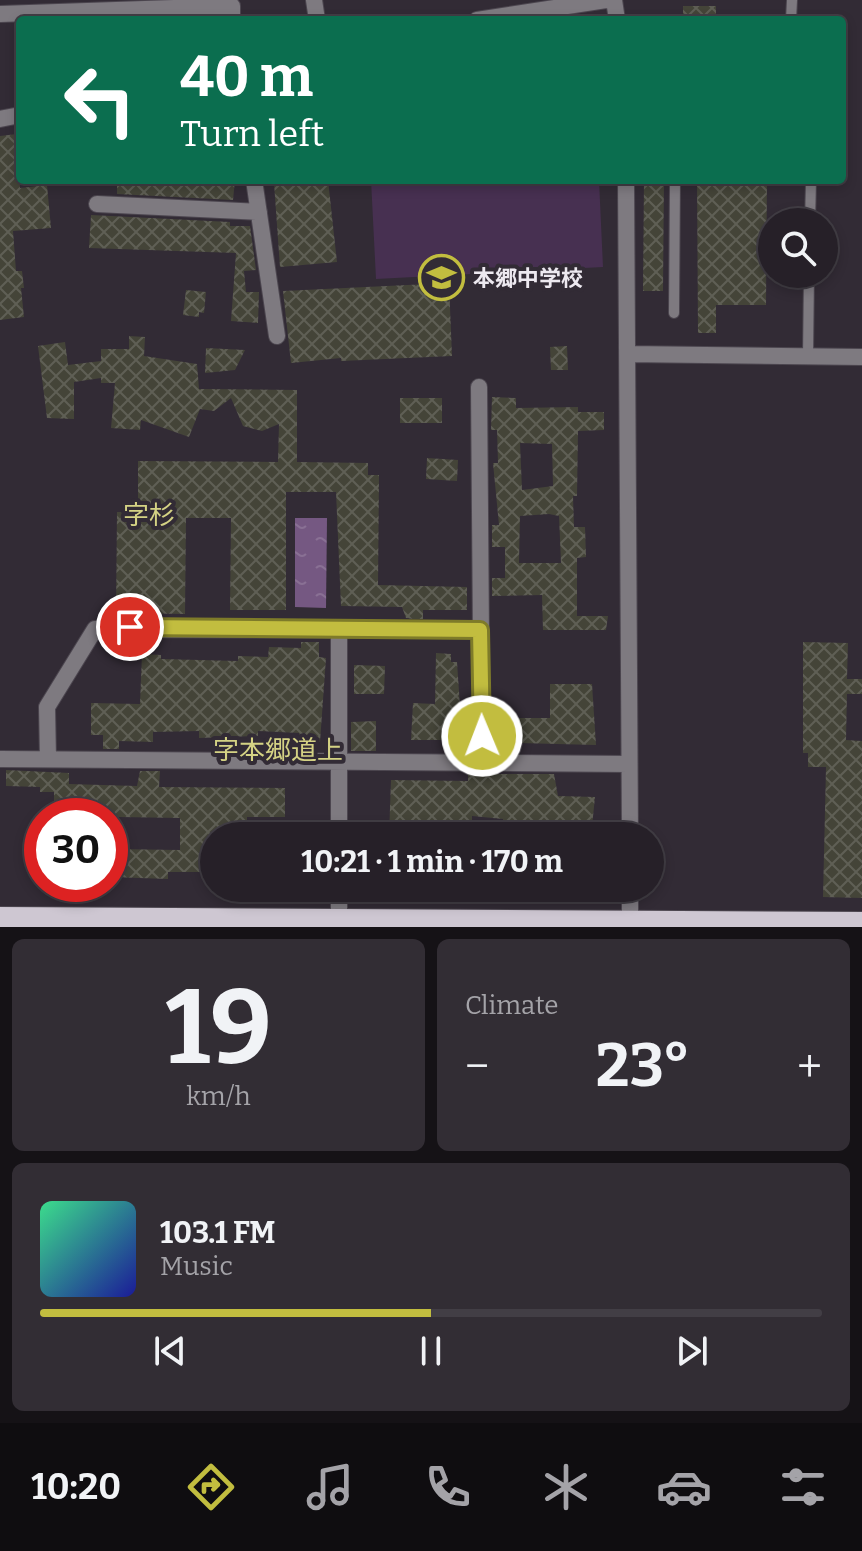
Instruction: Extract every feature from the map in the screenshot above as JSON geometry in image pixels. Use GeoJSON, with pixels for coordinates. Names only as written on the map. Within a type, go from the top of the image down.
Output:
{"type":"FeatureCollection","features":[{"type":"Feature","properties":{"kind":"main road"},"geometry":{"type":"LineString","coordinates":[[0,917],[862,922]]}},
{"type":"Feature","properties":{"kind":"street"},"geometry":{"type":"LineString","coordinates":[[497,16],[563,3],[606,0]]}},
{"type":"Feature","properties":{"kind":"street"},"geometry":{"type":"LineString","coordinates":[[0,14],[88,6],[232,6],[232,16]]}},
{"type":"Feature","properties":{"kind":"street"},"geometry":{"type":"LineString","coordinates":[[255,184],[277,336]]}},
{"type":"Feature","properties":{"kind":"street"},"geometry":{"type":"LineString","coordinates":[[626,184],[630,822]]}},
{"type":"Feature","properties":{"kind":"street"},"geometry":{"type":"LineString","coordinates":[[97,204],[259,212]]}},
{"type":"Feature","properties":{"kind":"street"},"geometry":{"type":"LineString","coordinates":[[628,354],[862,357]]}},
{"type":"Feature","properties":{"kind":"street"},"geometry":{"type":"LineString","coordinates":[[479,387],[482,763]]}},
{"type":"Feature","properties":{"kind":"street"},"geometry":{"type":"LineString","coordinates":[[48,759],[47,707],[95,629],[480,630]]}},
{"type":"Feature","properties":{"kind":"street"},"geometry":{"type":"LineString","coordinates":[[339,629],[339,822]]}},
{"type":"Feature","properties":{"kind":"street"},"geometry":{"type":"LineString","coordinates":[[0,759],[629,764]]}},
{"type":"Feature","properties":{"kind":"street"},"geometry":{"type":"LineString","coordinates":[[339,902],[339,918]]}},
{"type":"Feature","properties":{"kind":"street"},"geometry":{"type":"LineString","coordinates":[[630,902],[630,923]]}},
{"type":"Feature","properties":{"kind":"lane"},"geometry":{"type":"LineString","coordinates":[[674,313],[675,184]]}},
{"type":"Feature","properties":{"kind":"lane"},"geometry":{"type":"LineString","coordinates":[[810,208],[811,184]]}},
{"type":"Feature","properties":{"kind":"lane"},"geometry":{"type":"LineString","coordinates":[[808,356],[809,288]]}},
{"type":"Feature","properties":{"kind":"shaded area"},"geometry":{"type":"Polygon","coordinates":[[[371,184],[599,184],[603,267],[376,279],[371,184]]]}},
{"type":"Feature","properties":{"kind":"water"},"geometry":{"type":"Polygon","coordinates":[[[295,518],[327,518],[326,608],[295,607],[295,518]]]}},
{"type":"Feature","properties":{"kind":"building"},"geometry":{"type":"Polygon","coordinates":[[[683,6],[716,6],[716,16],[683,16],[683,6]]]}},
{"type":"Feature","properties":{"kind":"building"},"geometry":{"type":"Polygon","coordinates":[[[16,134],[16,184],[20,184],[20,188],[47,185],[51,228],[13,231],[16,271],[22,271],[24,317],[0,320],[0,136],[16,134]]]}},
{"type":"Feature","properties":{"kind":"building"},"geometry":{"type":"Polygon","coordinates":[[[117,184],[235,184],[233,200],[117,194],[117,184]]]}},
{"type":"Feature","properties":{"kind":"building"},"geometry":{"type":"Polygon","coordinates":[[[274,184],[328,184],[337,262],[280,267],[274,184]]]}},
{"type":"Feature","properties":{"kind":"building"},"geometry":{"type":"Polygon","coordinates":[[[644,184],[664,184],[663,291],[643,291],[644,184]]]}},
{"type":"Feature","properties":{"kind":"building"},"geometry":{"type":"Polygon","coordinates":[[[697,184],[767,184],[767,208],[758,208],[758,288],[766,288],[766,305],[716,305],[716,333],[698,333],[697,184]]]}},
{"type":"Feature","properties":{"kind":"building"},"geometry":{"type":"Polygon","coordinates":[[[91,215],[230,222],[230,226],[250,226],[256,270],[244,271],[246,292],[259,292],[258,323],[231,321],[236,253],[89,248],[91,215]]]}},
{"type":"Feature","properties":{"kind":"building"},"geometry":{"type":"Polygon","coordinates":[[[449,283],[452,356],[341,361],[341,358],[291,363],[283,291],[449,283]]]}},
{"type":"Feature","properties":{"kind":"building"},"geometry":{"type":"Polygon","coordinates":[[[186,290],[206,292],[204,313],[199,312],[199,317],[183,315],[186,290]]]}},
{"type":"Feature","properties":{"kind":"building"},"geometry":{"type":"Polygon","coordinates":[[[129,336],[145,337],[144,356],[197,364],[199,389],[297,390],[297,462],[368,463],[368,475],[379,475],[378,585],[467,587],[467,610],[423,610],[423,619],[413,619],[406,618],[402,607],[341,606],[336,492],[286,492],[286,610],[230,610],[231,518],[186,518],[185,614],[116,613],[117,512],[138,512],[138,461],[278,462],[279,424],[262,431],[243,426],[231,398],[214,411],[200,409],[189,437],[141,420],[140,430],[111,428],[115,383],[101,383],[101,378],[74,382],[74,419],[47,418],[38,346],[65,342],[68,365],[101,361],[101,349],[129,349],[129,336]]]}},
{"type":"Feature","properties":{"kind":"building"},"geometry":{"type":"Polygon","coordinates":[[[567,346],[568,370],[551,370],[550,347],[567,346]]]}},
{"type":"Feature","properties":{"kind":"building"},"geometry":{"type":"Polygon","coordinates":[[[206,348],[245,350],[235,370],[205,373],[206,348]]]}},
{"type":"Feature","properties":{"kind":"building"},"geometry":{"type":"Polygon","coordinates":[[[492,397],[516,398],[516,408],[578,407],[578,412],[604,412],[604,430],[578,431],[577,496],[573,496],[574,527],[585,527],[586,557],[577,558],[577,616],[608,616],[606,630],[543,630],[542,595],[492,596],[492,578],[505,578],[505,547],[492,547],[492,525],[499,525],[493,463],[498,463],[497,430],[491,430],[492,397]],[[520,443],[522,490],[553,486],[552,444],[520,443]],[[520,516],[519,563],[561,563],[559,516],[520,516]]]}},
{"type":"Feature","properties":{"kind":"building"},"geometry":{"type":"Polygon","coordinates":[[[400,398],[442,398],[442,423],[400,423],[400,398]]]}},
{"type":"Feature","properties":{"kind":"building"},"geometry":{"type":"Polygon","coordinates":[[[427,458],[458,460],[457,481],[426,479],[427,458]]]}},
{"type":"Feature","properties":{"kind":"building"},"geometry":{"type":"Polygon","coordinates":[[[301,642],[319,642],[319,657],[326,658],[320,742],[299,742],[299,733],[258,731],[258,736],[199,738],[199,731],[153,732],[153,742],[119,741],[119,749],[103,749],[103,735],[91,735],[91,703],[140,704],[142,654],[161,655],[161,659],[238,661],[238,656],[268,657],[269,647],[301,648],[301,642]]]}},
{"type":"Feature","properties":{"kind":"building"},"geometry":{"type":"Polygon","coordinates":[[[803,642],[848,643],[847,679],[862,679],[862,694],[847,694],[846,740],[862,741],[862,898],[823,897],[826,767],[808,767],[808,753],[803,753],[803,642]]]}},
{"type":"Feature","properties":{"kind":"building"},"geometry":{"type":"Polygon","coordinates":[[[436,653],[451,654],[451,662],[457,662],[460,706],[469,706],[471,740],[411,740],[413,703],[435,704],[436,653]]]}},
{"type":"Feature","properties":{"kind":"building"},"geometry":{"type":"Polygon","coordinates":[[[354,665],[385,666],[384,694],[354,694],[354,665]]]}},
{"type":"Feature","properties":{"kind":"building"},"geometry":{"type":"Polygon","coordinates":[[[550,684],[592,684],[596,745],[518,743],[518,752],[493,752],[493,724],[509,724],[509,718],[550,718],[550,684]]]}},
{"type":"Feature","properties":{"kind":"building"},"geometry":{"type":"Polygon","coordinates":[[[376,721],[376,751],[351,751],[351,722],[376,721]]]}},
{"type":"Feature","properties":{"kind":"building"},"geometry":{"type":"Polygon","coordinates":[[[6,770],[69,773],[69,784],[137,786],[140,771],[160,771],[159,787],[285,788],[285,817],[247,817],[247,822],[200,822],[200,872],[168,872],[168,879],[128,878],[128,849],[180,850],[180,818],[128,817],[128,798],[54,798],[54,792],[40,792],[40,787],[6,786],[6,770]]]}},
{"type":"Feature","properties":{"kind":"building"},"geometry":{"type":"Polygon","coordinates":[[[468,774],[554,774],[558,796],[595,797],[592,822],[503,822],[503,819],[472,816],[472,822],[390,822],[391,780],[468,781],[468,774]]]}},
{"type":"Feature","properties":{"kind":"place","name":"本郷中学校"},"geometry":{"type":"Point","coordinates":[442,278]}},
{"type":"Feature","properties":{"kind":"district","name":"字杉"},"geometry":{"type":"Point","coordinates":[149,515]}},
{"type":"Feature","properties":{"kind":"district","name":"字本郷道上"},"geometry":{"type":"Point","coordinates":[278,750]}},
{"type":"Feature","properties":{"kind":"route"},"geometry":{"type":"LineString","coordinates":[[130,627],[480,630],[482,736]]}}]}
